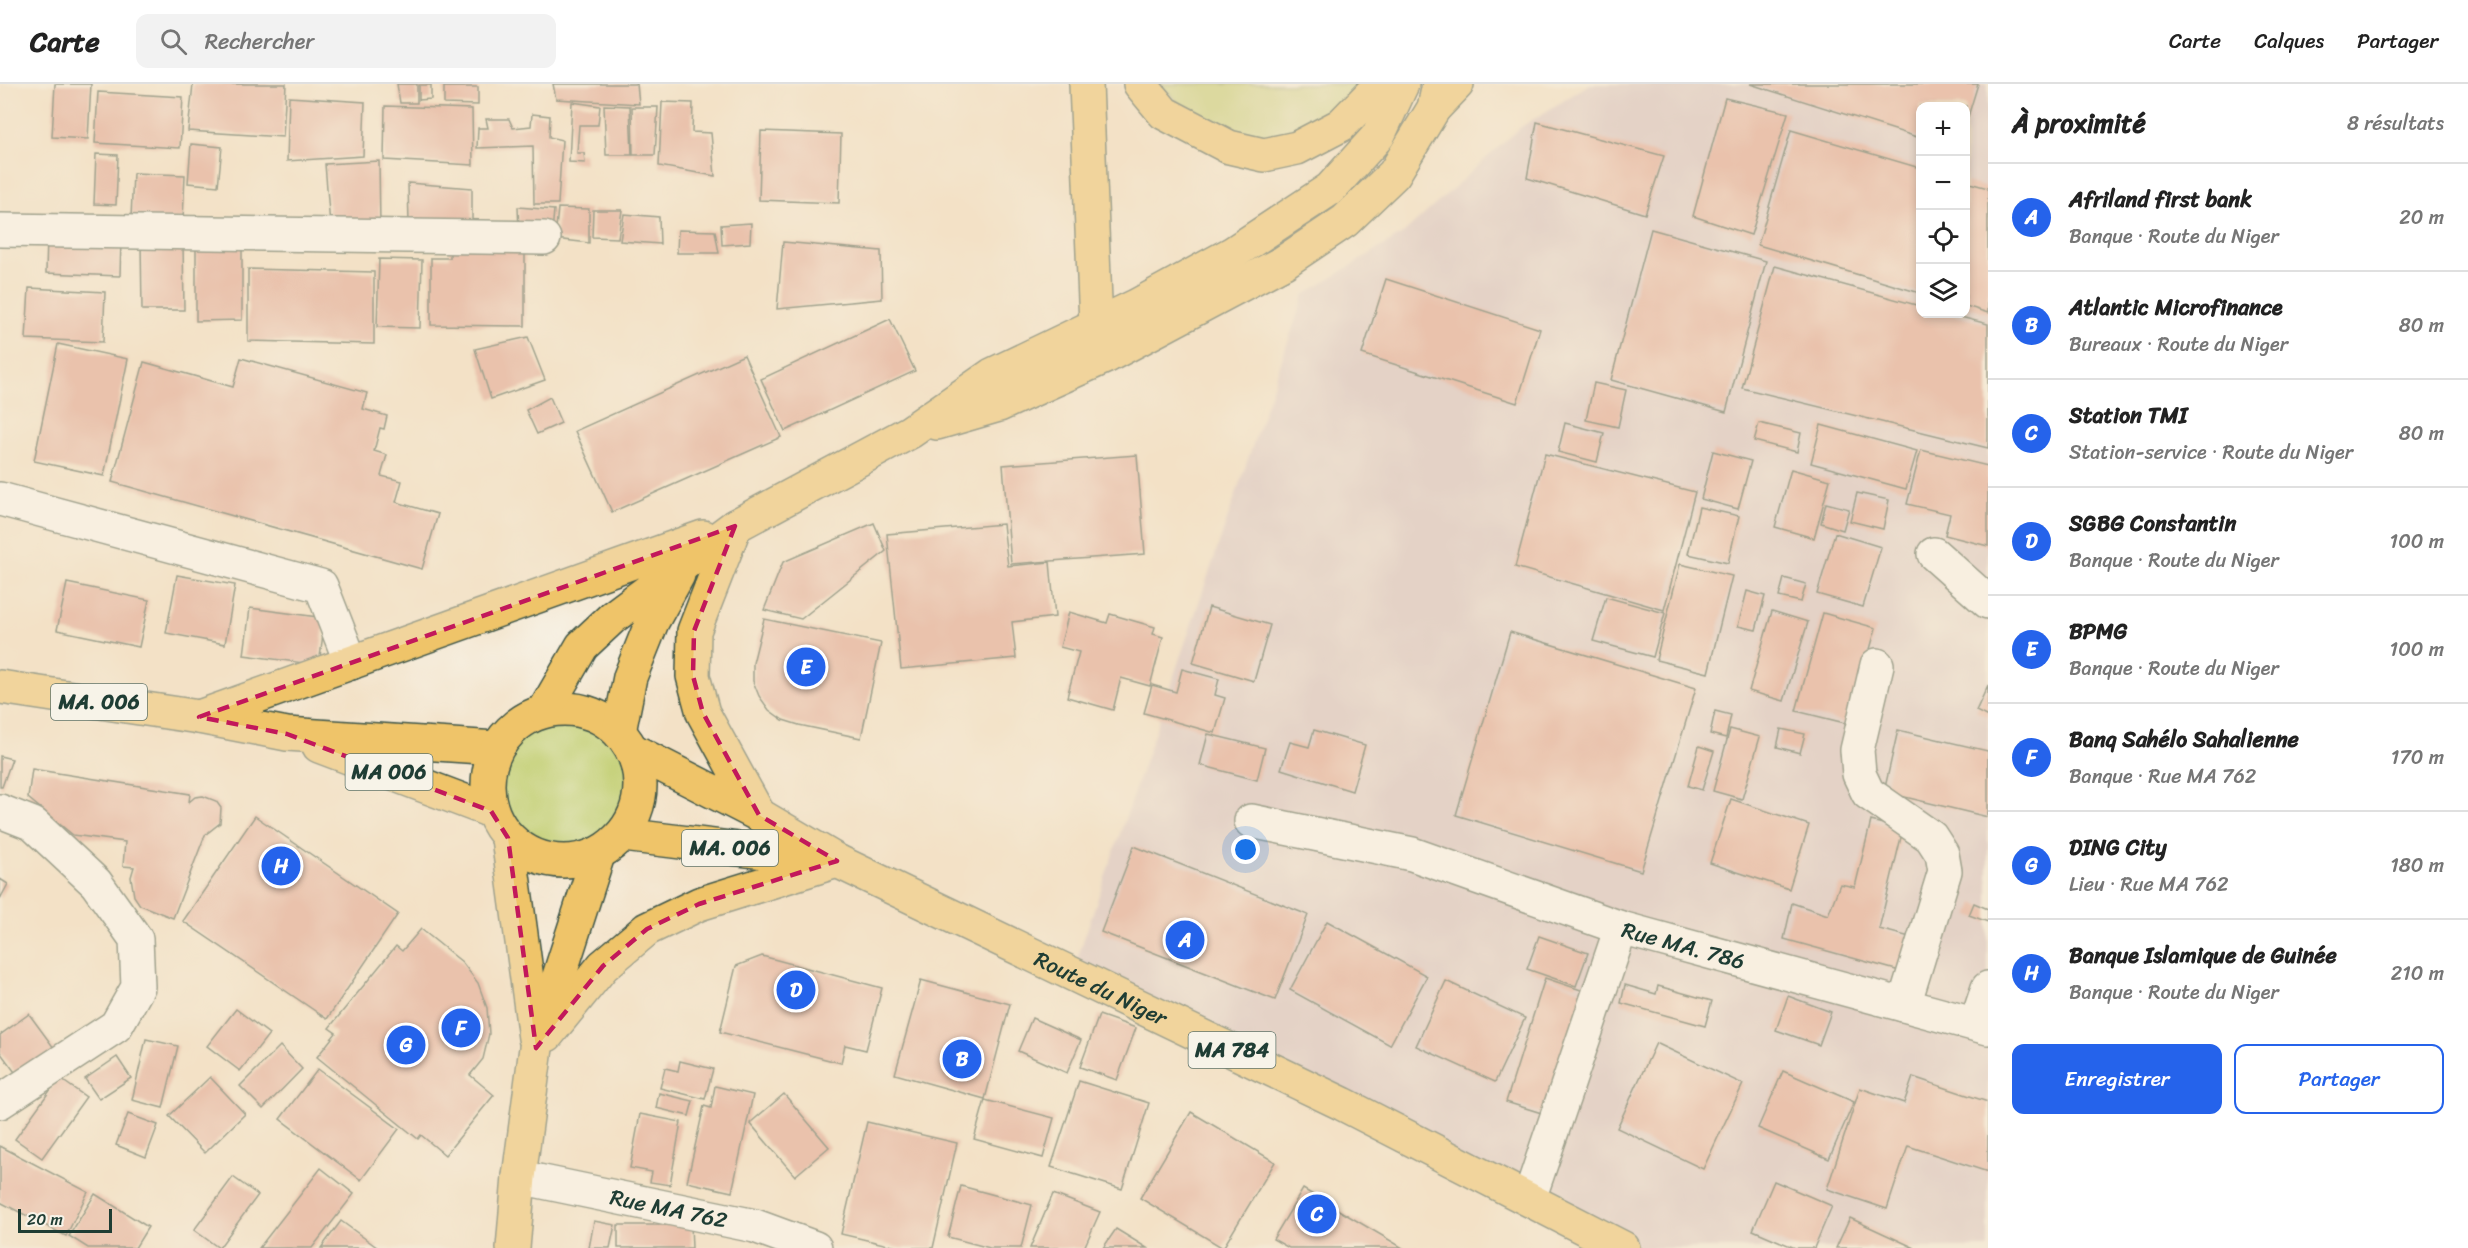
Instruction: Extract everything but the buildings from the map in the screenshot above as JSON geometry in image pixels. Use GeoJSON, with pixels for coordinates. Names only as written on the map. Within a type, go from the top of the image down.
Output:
{"type":"FeatureCollection","features":[{"type":"Feature","properties":{"kind":"main road"},"geometry":{"type":"LineString","coordinates":[[1086,84],[1096,325],[1107,356]]}},
{"type":"Feature","properties":{"kind":"main road"},"geometry":{"type":"LineString","coordinates":[[1140,84],[1164,113],[1229,147],[1264,155],[1297,148],[1341,125],[1381,84]]}},
{"type":"Feature","properties":{"kind":"main road"},"geometry":{"type":"LineString","coordinates":[[545,710],[582,646],[613,617],[735,526],[910,432],[992,375],[1136,306],[1233,253],[1330,189],[1378,136],[1402,84]]}},
{"type":"Feature","properties":{"kind":"main road"},"geometry":{"type":"LineString","coordinates":[[910,432],[999,405],[1107,356],[1284,262],[1345,221],[1394,174],[1437,96],[1457,84]]}},
{"type":"Feature","properties":{"kind":"main road"},"geometry":{"type":"LineString","coordinates":[[199,717],[735,526]]}},
{"type":"Feature","properties":{"kind":"main road"},"geometry":{"type":"LineString","coordinates":[[735,526],[694,631],[693,676],[703,713],[759,815]]}},
{"type":"Feature","properties":{"kind":"main road"},"geometry":{"type":"LineString","coordinates":[[626,741],[630,677],[652,622],[685,563]]}},
{"type":"Feature","properties":{"kind":"main road","name":"MA. 006"},"geometry":{"type":"LineString","coordinates":[[0,687],[199,717]]}},
{"type":"Feature","properties":{"kind":"main road"},"geometry":{"type":"LineString","coordinates":[[513,1248],[519,1177],[536,1048],[610,845],[634,816],[640,794],[639,771],[626,741],[597,716],[572,708],[545,710],[525,718],[508,731],[496,748],[488,768],[487,790],[491,811],[508,838],[527,853],[550,861],[574,862],[610,845]]}},
{"type":"Feature","properties":{"kind":"main road"},"geometry":{"type":"LineString","coordinates":[[199,717],[287,734]]}},
{"type":"Feature","properties":{"kind":"main road","name":"MA 006"},"geometry":{"type":"LineString","coordinates":[[287,734],[496,748]]}},
{"type":"Feature","properties":{"kind":"main road","name":"MA 006"},"geometry":{"type":"LineString","coordinates":[[287,734],[491,811]]}},
{"type":"Feature","properties":{"kind":"main road","name":"Route du Niger"},"geometry":{"type":"LineString","coordinates":[[626,741],[837,861],[1332,1099],[1623,1248]]}},
{"type":"Feature","properties":{"kind":"main road"},"geometry":{"type":"LineString","coordinates":[[508,838],[536,1048]]}},
{"type":"Feature","properties":{"kind":"main road","name":"Route du Niger"},"geometry":{"type":"LineString","coordinates":[[610,845],[837,861]]}},
{"type":"Feature","properties":{"kind":"main road"},"geometry":{"type":"LineString","coordinates":[[536,1048],[603,966],[647,929],[699,904],[837,861]]}},
{"type":"Feature","properties":{"kind":"street"},"geometry":{"type":"LineString","coordinates":[[0,230],[544,238]]}},
{"type":"Feature","properties":{"kind":"street"},"geometry":{"type":"LineString","coordinates":[[0,499],[321,586],[351,663]]}},
{"type":"Feature","properties":{"kind":"street"},"geometry":{"type":"LineString","coordinates":[[1934,554],[1988,602]]}},
{"type":"Feature","properties":{"kind":"street"},"geometry":{"type":"LineString","coordinates":[[1878,665],[1857,750],[1859,774],[1868,793],[1931,837],[1942,854],[1946,871],[1904,1005]]}},
{"type":"Feature","properties":{"kind":"street"},"geometry":{"type":"LineString","coordinates":[[0,811],[33,824],[96,883],[136,939],[138,987],[116,1026],[0,1102]]}},
{"type":"Feature","properties":{"kind":"street"},"geometry":{"type":"LineString","coordinates":[[1251,821],[1412,854],[1621,928]]}},
{"type":"Feature","properties":{"kind":"street","name":"Rue MA. 786"},"geometry":{"type":"LineString","coordinates":[[1529,1199],[1621,928],[1982,1026]]}},
{"type":"Feature","properties":{"kind":"street"},"geometry":{"type":"LineString","coordinates":[[1982,1026],[1988,988]]}},
{"type":"Feature","properties":{"kind":"street","name":"Rue MA 762"},"geometry":{"type":"LineString","coordinates":[[519,1177],[755,1226],[815,1248]]}},
{"type":"Feature","properties":{"kind":"highlighted area"},"geometry":{"type":"Polygon","coordinates":[[[735,526],[694,631],[693,676],[703,713],[759,815],[837,861],[699,904],[647,929],[603,966],[536,1048],[508,838],[491,811],[287,734],[199,717],[735,526]]]}},
{"type":"Feature","properties":{"kind":"shaded area"},"geometry":{"type":"Polygon","coordinates":[[[1590,84],[1988,84],[1988,1248],[1623,1248],[1072,974],[1304,295],[1404,233],[1521,127],[1590,84]]]}},
{"type":"Feature","properties":{"kind":"green space"},"geometry":{"type":"Polygon","coordinates":[[[1160,84],[1374,84],[1306,133],[1265,139],[1224,132],[1187,112],[1160,84]]]}},
{"type":"Feature","properties":{"kind":"green space"},"geometry":{"type":"Polygon","coordinates":[[[565,717],[592,723],[604,729],[614,738],[623,748],[629,760],[635,787],[629,814],[623,826],[614,836],[604,845],[592,851],[565,857],[538,851],[526,845],[516,836],[507,826],[501,814],[495,787],[501,760],[507,748],[516,738],[526,729],[538,723],[565,717]]]}},
{"type":"Feature","properties":{"kind":"place","name":"BPMG"},"geometry":{"type":"Point","coordinates":[806,667]}},
{"type":"Feature","properties":{"kind":"place","name":"Banque Islamique de Guinée"},"geometry":{"type":"Point","coordinates":[281,866]}},
{"type":"Feature","properties":{"kind":"place","name":"Afriland first bank"},"geometry":{"type":"Point","coordinates":[1185,940]}},
{"type":"Feature","properties":{"kind":"place","name":"SGBG Constantin"},"geometry":{"type":"Point","coordinates":[796,990]}},
{"type":"Feature","properties":{"kind":"place","name":"Banq Sahélo Sahalienne"},"geometry":{"type":"Point","coordinates":[461,1028]}},
{"type":"Feature","properties":{"kind":"place","name":"DING City"},"geometry":{"type":"Point","coordinates":[406,1045]}},
{"type":"Feature","properties":{"kind":"place","name":"Atlantic Microfinance"},"geometry":{"type":"Point","coordinates":[962,1059]}},
{"type":"Feature","properties":{"kind":"place","name":"Station TMI"},"geometry":{"type":"Point","coordinates":[1317,1214]}}]}
